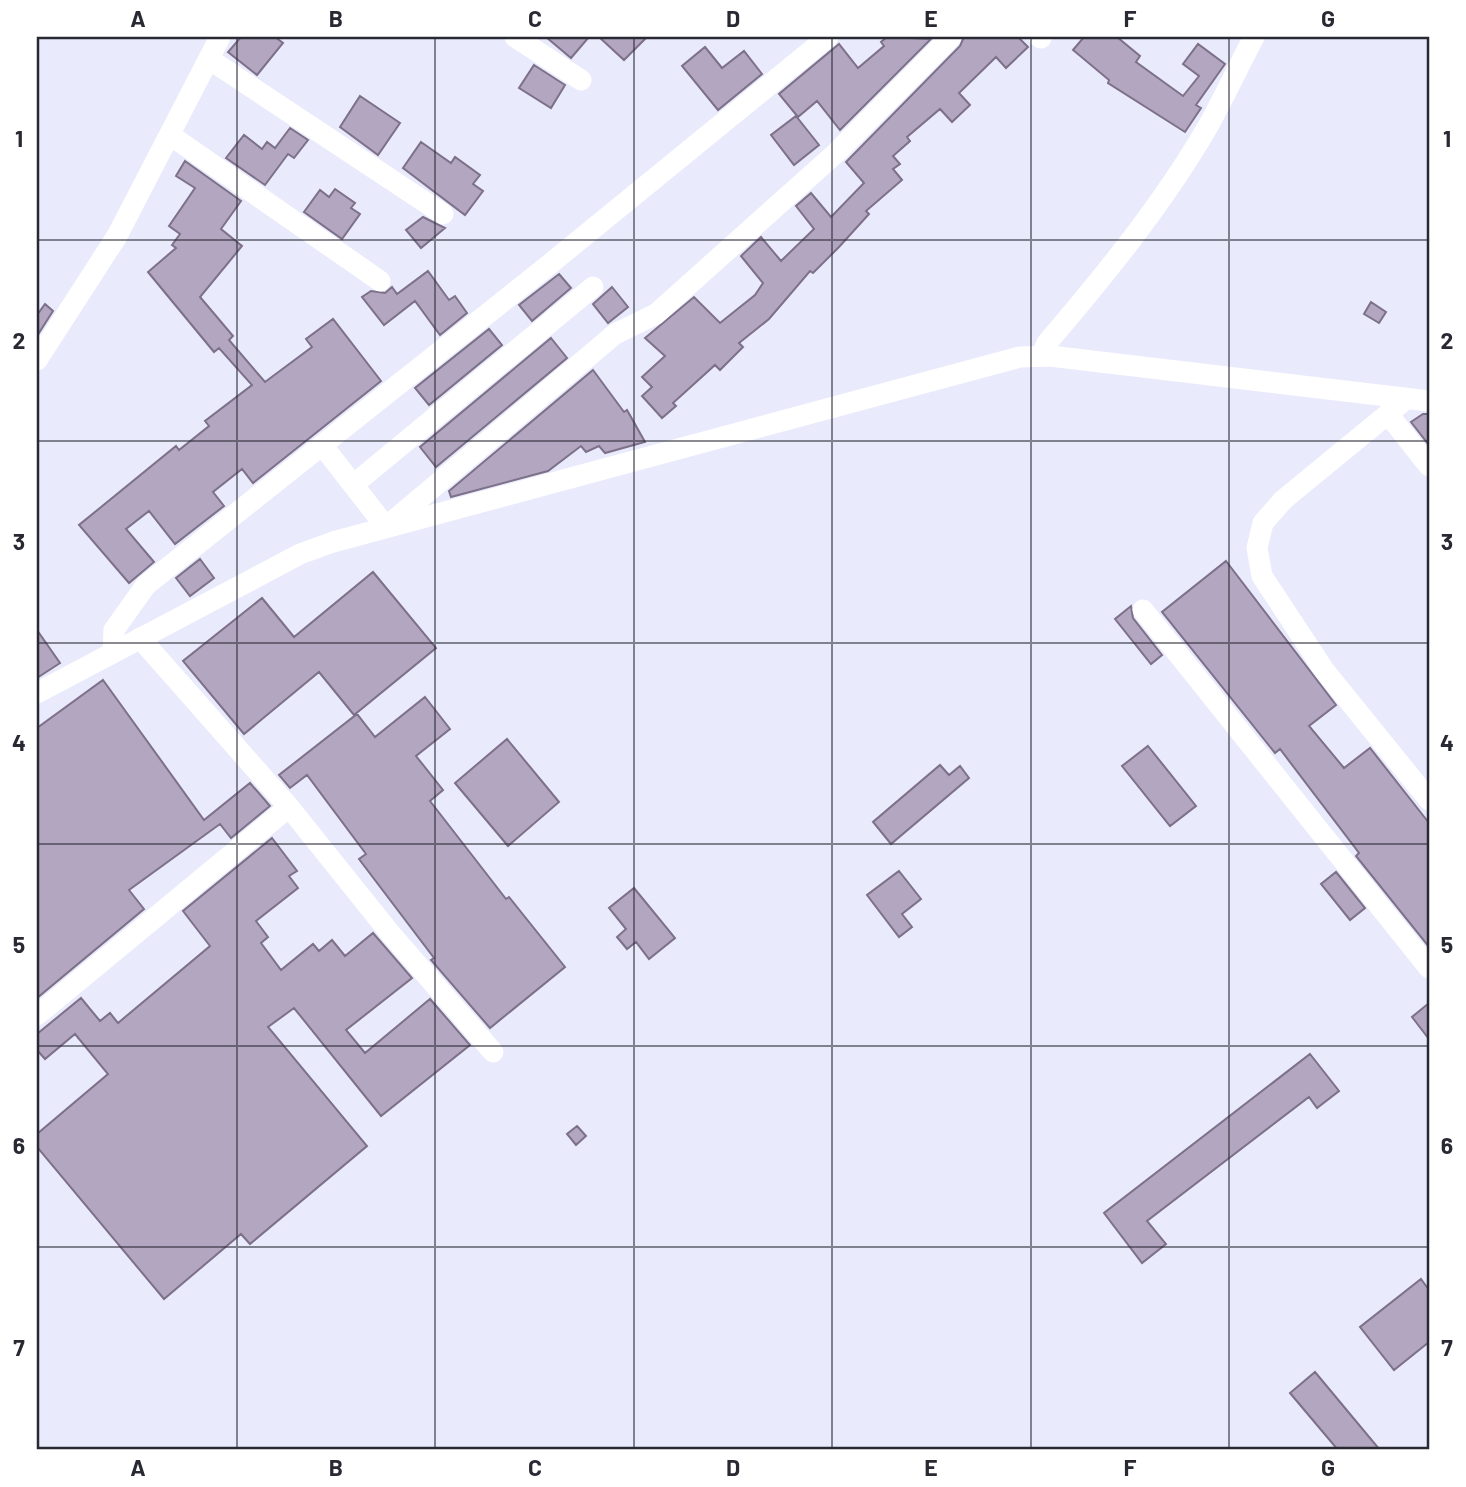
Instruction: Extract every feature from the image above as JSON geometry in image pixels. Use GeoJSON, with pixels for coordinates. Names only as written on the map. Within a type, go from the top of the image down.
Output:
{"type":"FeatureCollection","features":[{"type":"Feature","properties":{"kind":"street"},"geometry":{"type":"LineString","coordinates":[[37,360],[117,236],[220,37]]}},
{"type":"Feature","properties":{"kind":"street"},"geometry":{"type":"LineString","coordinates":[[515,37],[581,80]]}},
{"type":"Feature","properties":{"kind":"street"},"geometry":{"type":"LineString","coordinates":[[113,653],[114,630],[146,585],[828,37]]}},
{"type":"Feature","properties":{"kind":"street"},"geometry":{"type":"LineString","coordinates":[[386,527],[615,334],[656,314],[836,153],[951,37]]}},
{"type":"Feature","properties":{"kind":"street"},"geometry":{"type":"LineString","coordinates":[[1042,355],[1047,343],[1103,278],[1162,197],[1207,127],[1254,37]]}},
{"type":"Feature","properties":{"kind":"street"},"geometry":{"type":"LineString","coordinates":[[209,59],[443,214]]}},
{"type":"Feature","properties":{"kind":"street"},"geometry":{"type":"LineString","coordinates":[[170,135],[380,281]]}},
{"type":"Feature","properties":{"kind":"street"},"geometry":{"type":"LineString","coordinates":[[354,485],[593,287]]}},
{"type":"Feature","properties":{"kind":"street"},"geometry":{"type":"LineString","coordinates":[[37,693],[300,554],[386,527],[1013,359],[1042,355],[1429,401]]}},
{"type":"Feature","properties":{"kind":"street"},"geometry":{"type":"LineString","coordinates":[[1405,400],[1283,500],[1263,523],[1257,548],[1262,576],[1324,670],[1429,800]]}},
{"type":"Feature","properties":{"kind":"street"},"geometry":{"type":"LineString","coordinates":[[1388,414],[1429,466]]}},
{"type":"Feature","properties":{"kind":"street"},"geometry":{"type":"LineString","coordinates":[[321,445],[386,527]]}},
{"type":"Feature","properties":{"kind":"street"},"geometry":{"type":"LineString","coordinates":[[1143,610],[1429,968]]}},
{"type":"Feature","properties":{"kind":"street"},"geometry":{"type":"LineString","coordinates":[[140,638],[289,807],[390,933],[493,1052]]}},
{"type":"Feature","properties":{"kind":"street"},"geometry":{"type":"LineString","coordinates":[[37,1016],[289,807]]}},
{"type":"Feature","properties":{"kind":"building"},"geometry":{"type":"Polygon","coordinates":[[[241,37],[275,37],[283,43],[257,75],[228,52],[241,37]]]}},
{"type":"Feature","properties":{"kind":"building"},"geometry":{"type":"Polygon","coordinates":[[[546,37],[589,37],[571,58],[546,37]]]}},
{"type":"Feature","properties":{"kind":"building"},"geometry":{"type":"Polygon","coordinates":[[[599,37],[647,37],[624,60],[599,37]]]}},
{"type":"Feature","properties":{"kind":"building"},"geometry":{"type":"Polygon","coordinates":[[[887,37],[931,39],[840,130],[817,101],[798,117],[779,94],[839,44],[858,68],[884,46],[881,42],[887,37]]]}},
{"type":"Feature","properties":{"kind":"building"},"geometry":{"type":"Polygon","coordinates":[[[964,37],[1018,37],[1028,47],[1006,68],[996,57],[959,93],[970,105],[952,122],[940,109],[907,137],[910,141],[893,156],[900,164],[893,169],[902,180],[866,211],[869,214],[813,273],[810,271],[769,319],[739,343],[743,347],[720,370],[715,365],[673,403],[676,406],[662,418],[642,396],[652,387],[642,377],[665,356],[645,338],[694,297],[720,323],[755,295],[763,283],[741,256],[761,237],[781,261],[814,229],[796,206],[811,193],[831,217],[864,183],[846,162],[960,46],[964,37]]]}},
{"type":"Feature","properties":{"kind":"building"},"geometry":{"type":"Polygon","coordinates":[[[1084,37],[1117,37],[1140,56],[1136,62],[1183,96],[1199,76],[1183,64],[1198,44],[1225,64],[1196,105],[1201,108],[1185,132],[1108,83],[1109,80],[1073,50],[1084,37]]]}},
{"type":"Feature","properties":{"kind":"building"},"geometry":{"type":"Polygon","coordinates":[[[705,47],[722,68],[744,51],[762,74],[718,110],[682,66],[705,47]]]}},
{"type":"Feature","properties":{"kind":"building"},"geometry":{"type":"Polygon","coordinates":[[[534,65],[565,85],[551,108],[519,88],[534,65]]]}},
{"type":"Feature","properties":{"kind":"building"},"geometry":{"type":"Polygon","coordinates":[[[360,96],[400,123],[378,155],[340,127],[360,96]]]}},
{"type":"Feature","properties":{"kind":"building"},"geometry":{"type":"Polygon","coordinates":[[[796,116],[819,145],[794,165],[771,135],[796,116]]]}},
{"type":"Feature","properties":{"kind":"building"},"geometry":{"type":"Polygon","coordinates":[[[290,128],[308,140],[294,158],[288,154],[265,185],[226,158],[244,135],[262,149],[267,142],[275,148],[290,128]]]}},
{"type":"Feature","properties":{"kind":"building"},"geometry":{"type":"Polygon","coordinates":[[[421,142],[451,163],[455,157],[480,175],[473,184],[483,191],[465,215],[403,168],[421,142]]]}},
{"type":"Feature","properties":{"kind":"building"},"geometry":{"type":"Polygon","coordinates":[[[185,161],[241,201],[221,229],[242,246],[200,297],[233,336],[229,340],[265,382],[312,347],[306,339],[333,319],[381,381],[253,483],[242,469],[213,492],[224,506],[175,544],[149,511],[126,529],[154,562],[129,583],[79,525],[176,446],[179,450],[209,426],[205,421],[252,385],[219,348],[214,352],[148,272],[176,248],[172,245],[180,234],[169,226],[195,188],[176,176],[185,161]]]}},
{"type":"Feature","properties":{"kind":"building"},"geometry":{"type":"Polygon","coordinates":[[[335,189],[355,203],[351,208],[360,214],[342,239],[304,212],[320,190],[329,197],[335,189]]]}},
{"type":"Feature","properties":{"kind":"building"},"geometry":{"type":"Polygon","coordinates":[[[423,217],[445,228],[421,248],[406,230],[423,217]]]}},
{"type":"Feature","properties":{"kind":"building"},"geometry":{"type":"Polygon","coordinates":[[[428,271],[449,300],[455,296],[467,313],[440,335],[415,301],[384,325],[362,297],[371,291],[385,293],[392,287],[397,294],[428,271]]]}},
{"type":"Feature","properties":{"kind":"building"},"geometry":{"type":"Polygon","coordinates":[[[559,274],[571,288],[532,321],[519,305],[559,274]]]}},
{"type":"Feature","properties":{"kind":"building"},"geometry":{"type":"Polygon","coordinates":[[[612,287],[628,307],[608,323],[593,304],[612,287]]]}},
{"type":"Feature","properties":{"kind":"building"},"geometry":{"type":"Polygon","coordinates":[[[1371,302],[1386,312],[1379,323],[1364,314],[1371,302]]]}},
{"type":"Feature","properties":{"kind":"building"},"geometry":{"type":"Polygon","coordinates":[[[45,304],[53,311],[37,336],[37,315],[45,304]]]}},
{"type":"Feature","properties":{"kind":"building"},"geometry":{"type":"Polygon","coordinates":[[[489,329],[502,345],[429,405],[415,388],[489,329]]]}},
{"type":"Feature","properties":{"kind":"building"},"geometry":{"type":"Polygon","coordinates":[[[551,338],[567,358],[436,467],[420,447],[551,338]]]}},
{"type":"Feature","properties":{"kind":"building"},"geometry":{"type":"Polygon","coordinates":[[[593,370],[624,412],[627,410],[645,442],[605,453],[599,446],[586,452],[581,446],[548,471],[451,497],[449,491],[593,370]]]}},
{"type":"Feature","properties":{"kind":"building"},"geometry":{"type":"Polygon","coordinates":[[[1423,414],[1429,414],[1429,445],[1411,422],[1423,414]]]}},
{"type":"Feature","properties":{"kind":"building"},"geometry":{"type":"Polygon","coordinates":[[[200,559],[214,578],[190,596],[176,578],[200,559]]]}},
{"type":"Feature","properties":{"kind":"building"},"geometry":{"type":"Polygon","coordinates":[[[1226,561],[1336,705],[1309,726],[1344,768],[1370,748],[1429,823],[1429,947],[1356,856],[1359,853],[1280,749],[1275,753],[1162,612],[1226,561]]]}},
{"type":"Feature","properties":{"kind":"building"},"geometry":{"type":"Polygon","coordinates":[[[373,572],[436,648],[354,715],[319,672],[244,734],[183,661],[262,598],[294,637],[373,572]]]}},
{"type":"Feature","properties":{"kind":"building"},"geometry":{"type":"Polygon","coordinates":[[[1131,606],[1133,618],[1162,655],[1151,664],[1115,619],[1131,606]]]}},
{"type":"Feature","properties":{"kind":"building"},"geometry":{"type":"Polygon","coordinates":[[[37,630],[60,663],[37,678],[37,630]]]}},
{"type":"Feature","properties":{"kind":"building"},"geometry":{"type":"Polygon","coordinates":[[[103,680],[204,820],[250,783],[270,806],[231,838],[220,824],[129,890],[144,909],[37,998],[37,728],[103,680]]]}},
{"type":"Feature","properties":{"kind":"building"},"geometry":{"type":"Polygon","coordinates":[[[425,697],[450,729],[416,756],[443,790],[430,801],[506,899],[509,897],[565,967],[490,1028],[431,960],[434,958],[359,859],[366,854],[307,775],[290,788],[279,775],[357,714],[375,737],[425,697]]]}},
{"type":"Feature","properties":{"kind":"building"},"geometry":{"type":"Polygon","coordinates":[[[507,739],[559,802],[508,846],[455,783],[507,739]]]}},
{"type":"Feature","properties":{"kind":"building"},"geometry":{"type":"Polygon","coordinates":[[[1148,746],[1196,806],[1170,826],[1122,766],[1148,746]]]}},
{"type":"Feature","properties":{"kind":"building"},"geometry":{"type":"Polygon","coordinates":[[[940,765],[949,775],[960,766],[969,778],[891,844],[873,822],[940,765]]]}},
{"type":"Feature","properties":{"kind":"building"},"geometry":{"type":"Polygon","coordinates":[[[272,838],[297,871],[289,876],[298,888],[256,921],[268,937],[261,943],[281,970],[313,944],[319,951],[332,940],[345,956],[373,933],[412,978],[346,1030],[365,1053],[430,999],[470,1045],[381,1116],[294,1008],[268,1027],[367,1146],[250,1244],[241,1234],[164,1299],[37,1147],[37,1134],[108,1074],[75,1034],[45,1059],[37,1050],[37,1034],[81,998],[100,1021],[110,1013],[118,1023],[210,946],[183,911],[272,838]]]}},
{"type":"Feature","properties":{"kind":"building"},"geometry":{"type":"Polygon","coordinates":[[[899,871],[921,899],[902,914],[912,927],[899,937],[867,895],[899,871]]]}},
{"type":"Feature","properties":{"kind":"building"},"geometry":{"type":"Polygon","coordinates":[[[1336,872],[1365,908],[1350,920],[1321,884],[1336,872]]]}},
{"type":"Feature","properties":{"kind":"building"},"geometry":{"type":"Polygon","coordinates":[[[634,888],[675,938],[649,959],[636,942],[627,949],[617,937],[626,929],[609,908],[634,888]]]}},
{"type":"Feature","properties":{"kind":"building"},"geometry":{"type":"Polygon","coordinates":[[[1429,1003],[1429,1039],[1412,1017],[1429,1003]]]}},
{"type":"Feature","properties":{"kind":"building"},"geometry":{"type":"Polygon","coordinates":[[[1310,1054],[1339,1091],[1317,1108],[1309,1097],[1147,1221],[1166,1244],[1142,1263],[1104,1213],[1310,1054]]]}},
{"type":"Feature","properties":{"kind":"building"},"geometry":{"type":"Polygon","coordinates":[[[577,1126],[586,1136],[576,1145],[567,1134],[577,1126]]]}},
{"type":"Feature","properties":{"kind":"building"},"geometry":{"type":"Polygon","coordinates":[[[1421,1279],[1429,1290],[1429,1342],[1394,1370],[1360,1327],[1421,1279]]]}},
{"type":"Feature","properties":{"kind":"building"},"geometry":{"type":"Polygon","coordinates":[[[1315,1372],[1380,1450],[1338,1450],[1290,1393],[1315,1372]]]}}]}
